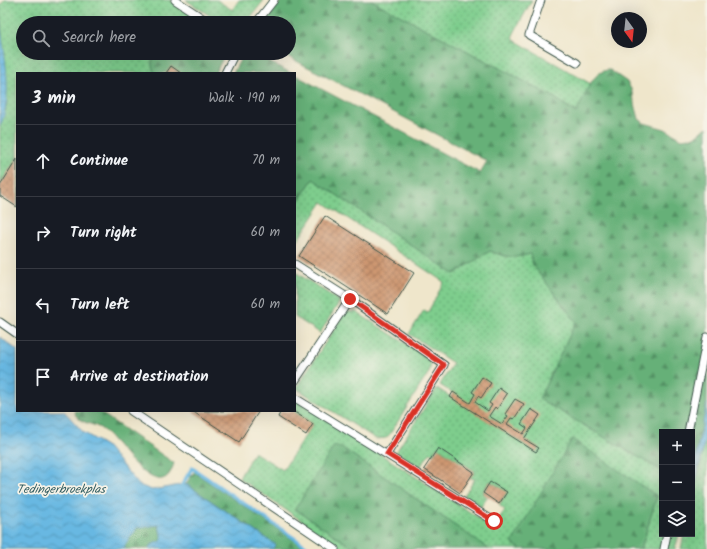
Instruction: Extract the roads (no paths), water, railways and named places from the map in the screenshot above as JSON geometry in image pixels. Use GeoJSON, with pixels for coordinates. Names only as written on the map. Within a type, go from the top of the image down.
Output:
{"type":"FeatureCollection","features":[{"type":"Feature","properties":{"kind":"lane"},"geometry":{"type":"LineString","coordinates":[[175,0],[199,16]]}},
{"type":"Feature","properties":{"kind":"lane"},"geometry":{"type":"LineString","coordinates":[[261,16],[274,0]]}},
{"type":"Feature","properties":{"kind":"lane"},"geometry":{"type":"LineString","coordinates":[[541,0],[529,35],[577,62]]}},
{"type":"Feature","properties":{"kind":"lane"},"geometry":{"type":"LineString","coordinates":[[226,72],[232,60]]}},
{"type":"Feature","properties":{"kind":"lane"},"geometry":{"type":"LineString","coordinates":[[296,265],[350,299],[444,365],[387,454]]}},
{"type":"Feature","properties":{"kind":"lane"},"geometry":{"type":"LineString","coordinates":[[296,380],[350,299]]}},
{"type":"Feature","properties":{"kind":"lane"},"geometry":{"type":"LineString","coordinates":[[0,322],[16,333]]}},
{"type":"Feature","properties":{"kind":"lane"},"geometry":{"type":"LineString","coordinates":[[689,429],[707,337]]}},
{"type":"Feature","properties":{"kind":"lane"},"geometry":{"type":"LineString","coordinates":[[296,399],[494,521]]}},
{"type":"Feature","properties":{"kind":"lane"},"geometry":{"type":"LineString","coordinates":[[132,412],[335,549]]}},
{"type":"Feature","properties":{"kind":"lane"},"geometry":{"type":"LineString","coordinates":[[664,549],[666,537]]}},
{"type":"Feature","properties":{"kind":"water"},"geometry":{"type":"Polygon","coordinates":[[[0,21],[7,75],[7,88],[4,114],[0,127],[0,21]]]}},
{"type":"Feature","properties":{"kind":"water","name":"Tedingerbroekplas"},"geometry":{"type":"Polygon","coordinates":[[[0,337],[16,349],[16,412],[65,412],[83,432],[106,446],[139,485],[152,490],[186,484],[276,545],[272,549],[148,549],[151,545],[162,540],[159,525],[137,528],[124,547],[127,549],[0,549],[0,337]]]}},
{"type":"Feature","properties":{"kind":"water"},"geometry":{"type":"Polygon","coordinates":[[[707,403],[707,432],[695,486],[695,459],[707,403]]]}},
{"type":"Feature","properties":{"kind":"waterway"},"geometry":{"type":"LineString","coordinates":[[182,485],[192,468],[310,549]]}}]}
